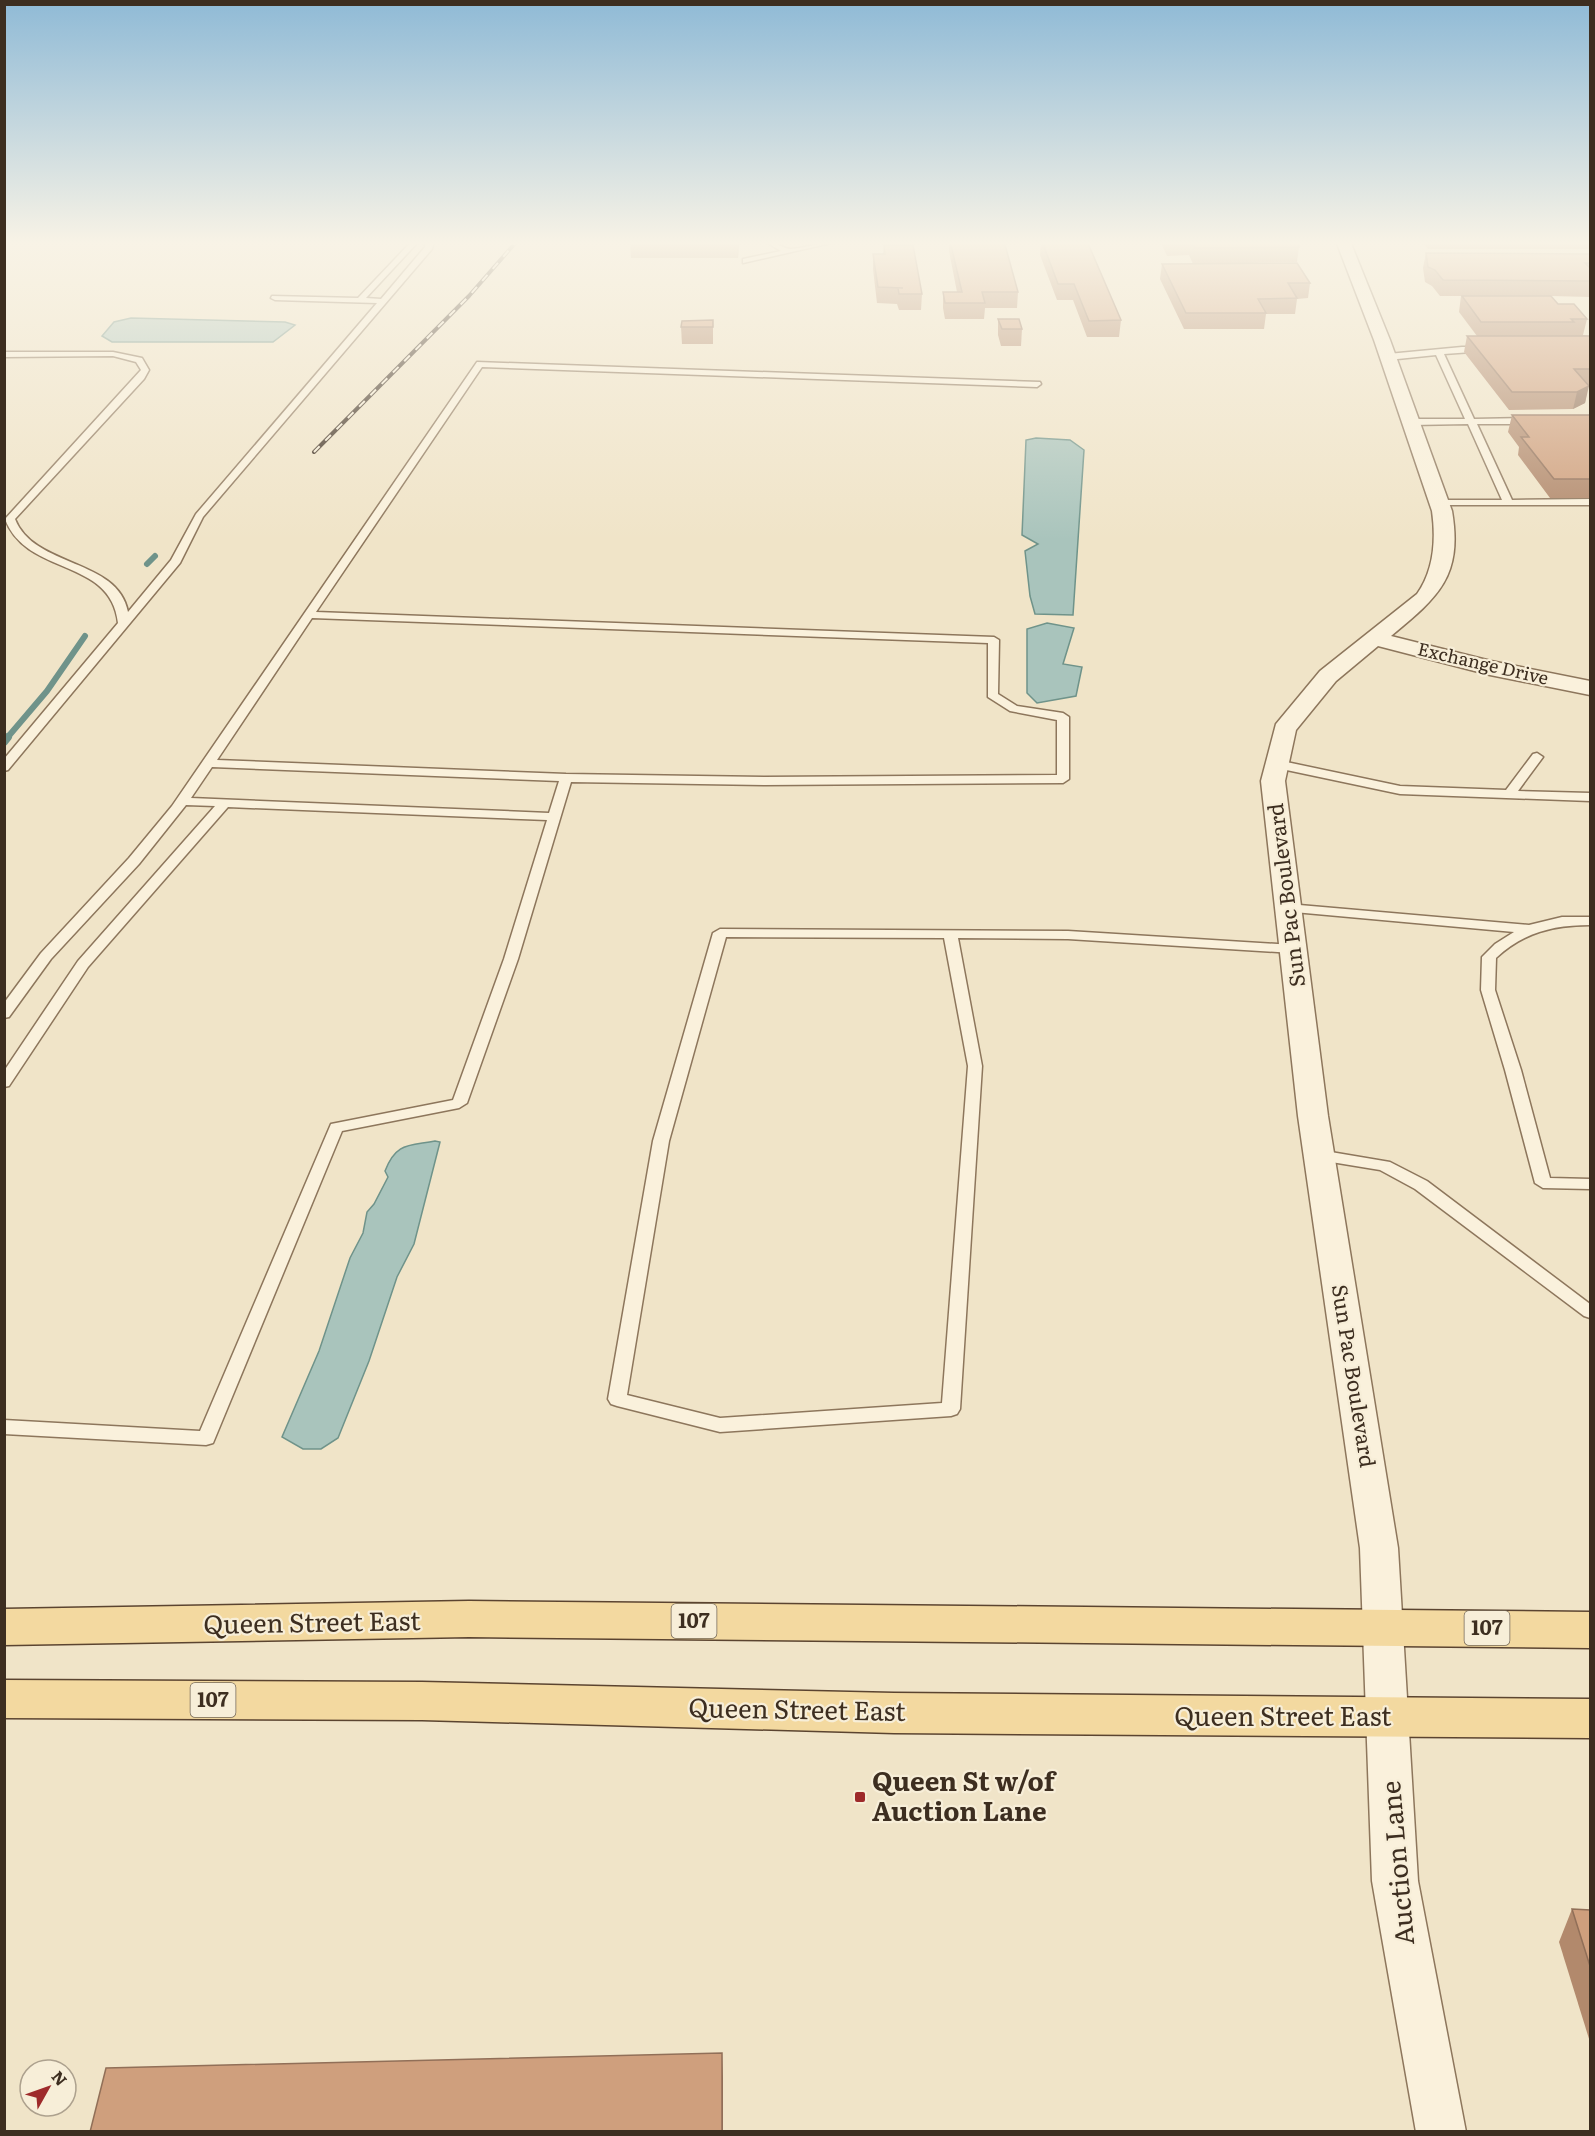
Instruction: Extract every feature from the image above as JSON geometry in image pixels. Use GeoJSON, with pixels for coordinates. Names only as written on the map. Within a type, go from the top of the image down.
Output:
{"type":"FeatureCollection","features":[{"type":"Feature","properties":{"kind":"main road","name":"Queen Street East"},"geometry":{"type":"LineString","coordinates":[[4,1628],[469,1619],[1590,1630]]}},
{"type":"Feature","properties":{"kind":"main road","name":"Queen Street East"},"geometry":{"type":"LineString","coordinates":[[4,1699],[422,1701],[894,1713],[1590,1719]]}},
{"type":"Feature","properties":{"kind":"street","name":"Sun Pac Boulevard"},"geometry":{"type":"LineString","coordinates":[[1382,341],[1439,502],[1446,536],[1435,583],[1424,598],[1328,676],[1284,729],[1273,781],[1319,1155],[1379,1548],[1383,1627]]}},
{"type":"Feature","properties":{"kind":"street","name":"Exchange Drive"},"geometry":{"type":"LineString","coordinates":[[1376,639],[1490,668],[1590,688]]}},
{"type":"Feature","properties":{"kind":"street","name":"Auction Lane"},"geometry":{"type":"LineString","coordinates":[[1383,1627],[1395,1881],[1441,2132]]}},
{"type":"Feature","properties":{"kind":"lane"},"geometry":{"type":"LineString","coordinates":[[4,767],[176,561],[199,516],[348,341]]}},
{"type":"Feature","properties":{"kind":"lane"},"geometry":{"type":"LineString","coordinates":[[1388,357],[1440,354],[1450,349],[1497,349]]}},
{"type":"Feature","properties":{"kind":"lane"},"geometry":{"type":"LineString","coordinates":[[1440,354],[1508,502]]}},
{"type":"Feature","properties":{"kind":"lane"},"geometry":{"type":"LineString","coordinates":[[4,355],[120,355],[139,360],[145,370],[10,519],[11,531],[21,540],[86,572],[108,586],[122,604],[124,624]]}},
{"type":"Feature","properties":{"kind":"lane"},"geometry":{"type":"LineString","coordinates":[[4,1014],[46,956],[134,861],[182,801],[480,364],[1037,384]]}},
{"type":"Feature","properties":{"kind":"lane"},"geometry":{"type":"LineString","coordinates":[[1411,422],[1547,421]]}},
{"type":"Feature","properties":{"kind":"lane"},"geometry":{"type":"LineString","coordinates":[[1439,502],[1590,502]]}},
{"type":"Feature","properties":{"kind":"lane"},"geometry":{"type":"LineString","coordinates":[[209,762],[566,778],[765,781],[1063,779],[1063,717],[1014,709],[992,695],[994,640],[307,615]]}},
{"type":"Feature","properties":{"kind":"lane"},"geometry":{"type":"LineString","coordinates":[[1509,794],[1537,758]]}},
{"type":"Feature","properties":{"kind":"lane"},"geometry":{"type":"LineString","coordinates":[[1277,764],[1400,790],[1590,798]]}},
{"type":"Feature","properties":{"kind":"lane"},"geometry":{"type":"LineString","coordinates":[[4,1427],[206,1438],[336,1127],[459,1103],[511,959],[566,778]]}},
{"type":"Feature","properties":{"kind":"lane"},"geometry":{"type":"LineString","coordinates":[[182,801],[554,817]]}},
{"type":"Feature","properties":{"kind":"lane"},"geometry":{"type":"LineString","coordinates":[[4,1083],[79,969],[225,803]]}},
{"type":"Feature","properties":{"kind":"lane"},"geometry":{"type":"LineString","coordinates":[[1288,908],[1531,929]]}},
{"type":"Feature","properties":{"kind":"lane"},"geometry":{"type":"LineString","coordinates":[[1590,921],[1546,923],[1502,943],[1489,957],[1488,990],[1544,1183],[1590,1184]]}},
{"type":"Feature","properties":{"kind":"lane"},"geometry":{"type":"LineString","coordinates":[[950,934],[975,1066],[951,1409],[720,1425],[617,1399],[661,1141],[720,933],[950,934],[1068,935],[1293,949]]}},
{"type":"Feature","properties":{"kind":"lane"},"geometry":{"type":"LineString","coordinates":[[1319,1155],[1384,1166],[1421,1185],[1590,1312]]}},
{"type":"Feature","properties":{"kind":"water"},"geometry":{"type":"Polygon","coordinates":[[[110,341],[275,341],[273,342],[110,341]]]}},
{"type":"Feature","properties":{"kind":"water"},"geometry":{"type":"Polygon","coordinates":[[[1036,438],[1070,440],[1084,450],[1073,615],[1035,614],[1030,596],[1025,551],[1038,544],[1022,535],[1026,440],[1036,438]]]}},
{"type":"Feature","properties":{"kind":"water"},"geometry":{"type":"Polygon","coordinates":[[[1047,623],[1074,628],[1063,664],[1082,667],[1076,696],[1037,703],[1027,693],[1027,629],[1047,623]]]}},
{"type":"Feature","properties":{"kind":"water"},"geometry":{"type":"Polygon","coordinates":[[[440,1142],[414,1244],[397,1277],[369,1361],[338,1438],[321,1449],[303,1449],[282,1437],[319,1351],[350,1258],[363,1233],[367,1212],[374,1204],[388,1177],[385,1171],[394,1155],[404,1147],[440,1142]]]}},
{"type":"Feature","properties":{"kind":"building"},"geometry":{"type":"Polygon","coordinates":[[[1471,341],[1590,341],[1590,369],[1574,369],[1589,386],[1577,392],[1512,392],[1471,341]]]}},
{"type":"Feature","properties":{"kind":"building"},"geometry":{"type":"Polygon","coordinates":[[[1512,415],[1590,415],[1590,479],[1554,479],[1521,437],[1529,437],[1512,415]]]}},
{"type":"Feature","properties":{"kind":"building"},"geometry":{"type":"Polygon","coordinates":[[[1572,1909],[1590,1910],[1590,1966],[1572,1909]]]}},
{"type":"Feature","properties":{"kind":"building"},"geometry":{"type":"Polygon","coordinates":[[[722,2053],[722,2132],[90,2132],[106,2068],[722,2053]]]}},
{"type":"Feature","properties":{"kind":"waterway"},"geometry":{"type":"LineString","coordinates":[[147,564],[155,556]]}},
{"type":"Feature","properties":{"kind":"waterway"},"geometry":{"type":"LineString","coordinates":[[7,738],[47,691],[85,636]]}},
{"type":"Feature","properties":{"kind":"waterway"},"geometry":{"type":"LineString","coordinates":[[4,742],[8,737]]}},
{"type":"Feature","properties":{"kind":"railway"},"geometry":{"type":"LineString","coordinates":[[314,452],[425,341]]}},
{"type":"Feature","properties":{"kind":"place","name":"Queen St w/of Auction Lane"},"geometry":{"type":"Point","coordinates":[860,1797]}}]}
